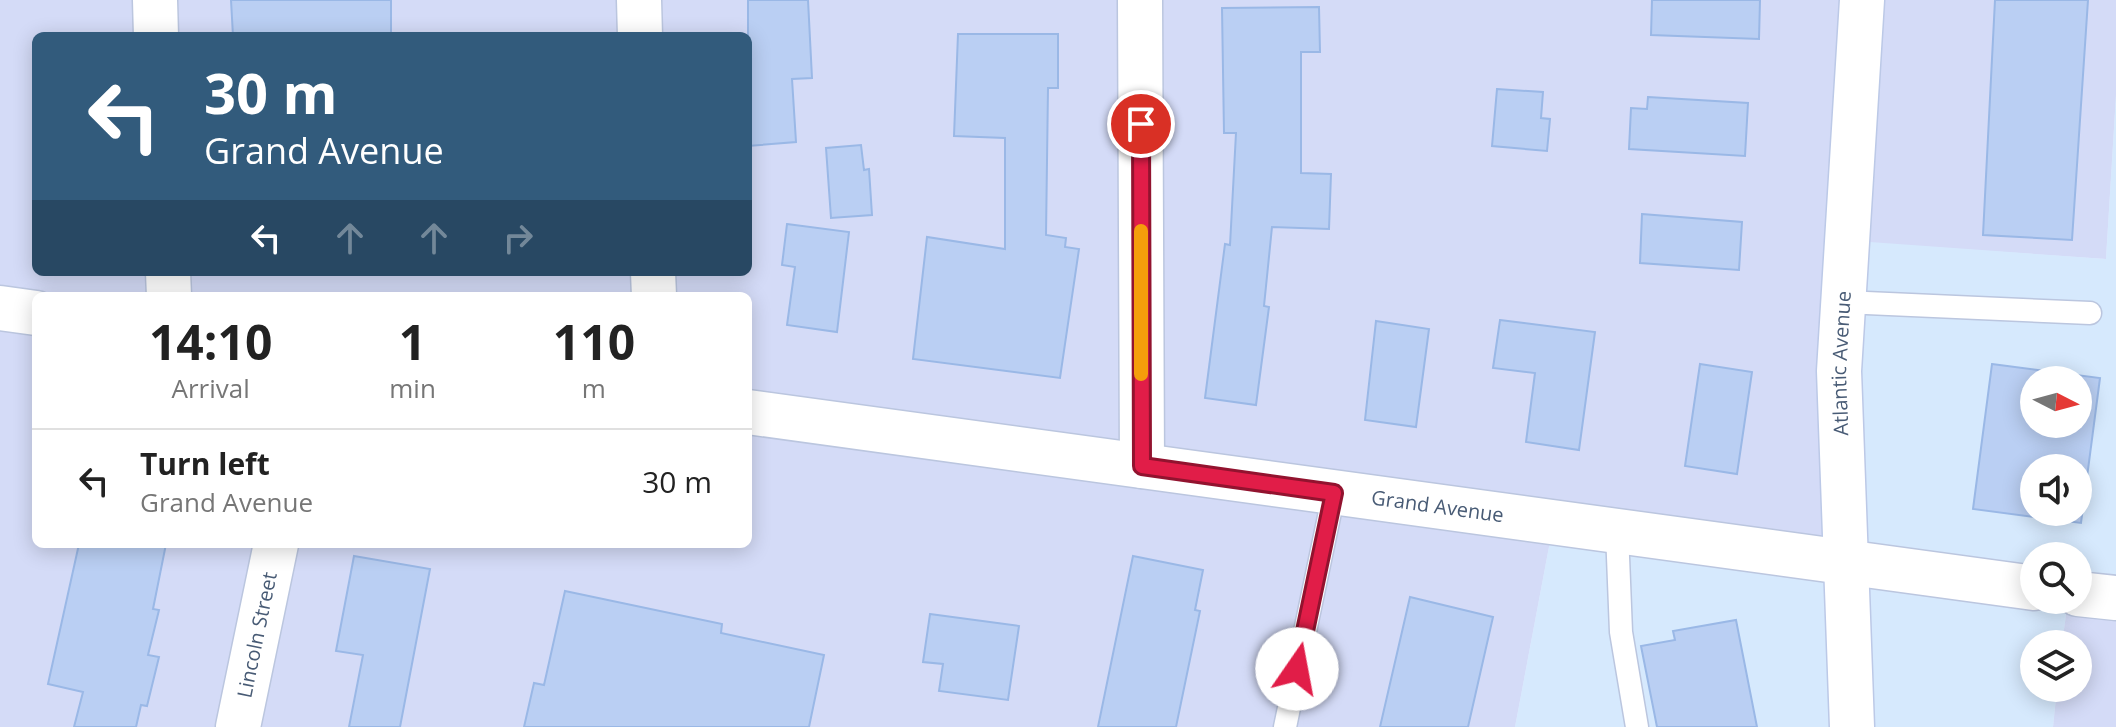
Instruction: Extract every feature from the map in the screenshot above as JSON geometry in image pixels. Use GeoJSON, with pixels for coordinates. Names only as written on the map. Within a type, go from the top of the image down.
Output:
{"type":"FeatureCollection","features":[{"type":"Feature","properties":{"kind":"street"},"geometry":{"type":"LineString","coordinates":[[155,0],[156,32]]}},
{"type":"Feature","properties":{"kind":"street"},"geometry":{"type":"LineString","coordinates":[[639,0],[640,32]]}},
{"type":"Feature","properties":{"kind":"street"},"geometry":{"type":"LineString","coordinates":[[1140,0],[1142,466]]}},
{"type":"Feature","properties":{"kind":"street","name":"Atlantic Avenue"},"geometry":{"type":"LineString","coordinates":[[1852,727],[1839,371],[1862,0]]}},
{"type":"Feature","properties":{"kind":"street"},"geometry":{"type":"LineString","coordinates":[[0,308],[32,312]]}},
{"type":"Feature","properties":{"kind":"street","name":"Grand Avenue"},"geometry":{"type":"LineString","coordinates":[[752,413],[2020,586]]}},
{"type":"Feature","properties":{"kind":"street","name":"Lincoln Street"},"geometry":{"type":"LineString","coordinates":[[238,727],[275,548]]}},
{"type":"Feature","properties":{"kind":"street"},"geometry":{"type":"LineString","coordinates":[[2092,595],[2116,598]]}},
{"type":"Feature","properties":{"kind":"lane"},"geometry":{"type":"LineString","coordinates":[[1844,302],[2090,313]]}},
{"type":"Feature","properties":{"kind":"lane"},"geometry":{"type":"LineString","coordinates":[[1285,727],[1334,493]]}},
{"type":"Feature","properties":{"kind":"lane"},"geometry":{"type":"LineString","coordinates":[[1617,532],[1621,632],[1637,727]]}},
{"type":"Feature","properties":{"kind":"shaded area"},"geometry":{"type":"Polygon","coordinates":[[[0,0],[2116,0],[2116,95],[2106,259],[1856,242],[1855,555],[1555,515],[1515,727],[0,727],[0,0]]]}},
{"type":"Feature","properties":{"kind":"shaded area"},"geometry":{"type":"Polygon","coordinates":[[[2116,95],[2116,590],[2092,587],[2092,542],[2020,542],[2020,614],[2066,614],[2064,630],[2020,630],[2020,702],[2056,702],[2053,727],[1515,727],[1555,515],[1855,555],[1856,241],[2106,259],[2116,95]]]}},
{"type":"Feature","properties":{"kind":"shaded area"},"geometry":{"type":"Polygon","coordinates":[[[2116,590],[2116,727],[2053,727],[2056,702],[2092,702],[2092,630],[2064,630],[2066,614],[2092,614],[2092,595],[2116,590]]]}},
{"type":"Feature","properties":{"kind":"building"},"geometry":{"type":"Polygon","coordinates":[[[231,0],[391,0],[391,32],[233,32],[231,0]]]}},
{"type":"Feature","properties":{"kind":"building"},"geometry":{"type":"Polygon","coordinates":[[[748,0],[808,0],[812,78],[792,79],[796,142],[752,146],[752,32],[748,32],[748,0]]]}},
{"type":"Feature","properties":{"kind":"building"},"geometry":{"type":"Polygon","coordinates":[[[1652,0],[1760,0],[1759,39],[1651,35],[1652,0]]]}},
{"type":"Feature","properties":{"kind":"building"},"geometry":{"type":"Polygon","coordinates":[[[1995,0],[2088,0],[2072,240],[1983,235],[1995,0]]]}},
{"type":"Feature","properties":{"kind":"building"},"geometry":{"type":"Polygon","coordinates":[[[1319,7],[1320,52],[1301,52],[1301,173],[1331,174],[1329,229],[1272,227],[1264,306],[1269,307],[1256,405],[1205,398],[1225,244],[1230,245],[1236,133],[1224,133],[1222,8],[1319,7]]]}},
{"type":"Feature","properties":{"kind":"building"},"geometry":{"type":"Polygon","coordinates":[[[958,34],[1058,34],[1058,88],[1048,88],[1046,235],[1066,238],[1065,247],[1079,249],[1060,378],[913,359],[927,237],[1005,249],[1005,138],[954,136],[958,34]]]}},
{"type":"Feature","properties":{"kind":"building"},"geometry":{"type":"Polygon","coordinates":[[[1497,89],[1543,92],[1541,118],[1550,119],[1547,151],[1492,146],[1497,89]]]}},
{"type":"Feature","properties":{"kind":"building"},"geometry":{"type":"Polygon","coordinates":[[[1648,97],[1748,103],[1745,156],[1629,149],[1631,108],[1647,109],[1648,97]]]}},
{"type":"Feature","properties":{"kind":"building"},"geometry":{"type":"Polygon","coordinates":[[[861,145],[864,170],[869,169],[872,215],[831,218],[826,148],[861,145]]]}},
{"type":"Feature","properties":{"kind":"building"},"geometry":{"type":"Polygon","coordinates":[[[1642,214],[1742,222],[1739,270],[1640,263],[1642,214]]]}},
{"type":"Feature","properties":{"kind":"building"},"geometry":{"type":"Polygon","coordinates":[[[787,224],[849,232],[837,332],[787,325],[795,267],[782,265],[787,224]]]}},
{"type":"Feature","properties":{"kind":"building"},"geometry":{"type":"Polygon","coordinates":[[[1500,320],[1595,332],[1579,450],[1526,442],[1535,373],[1493,368],[1500,320]]]}},
{"type":"Feature","properties":{"kind":"building"},"geometry":{"type":"Polygon","coordinates":[[[1376,321],[1429,329],[1416,427],[1365,420],[1376,321]]]}},
{"type":"Feature","properties":{"kind":"building"},"geometry":{"type":"Polygon","coordinates":[[[1700,364],[1752,372],[1737,474],[1685,466],[1700,364]]]}},
{"type":"Feature","properties":{"kind":"building"},"geometry":{"type":"Polygon","coordinates":[[[1992,364],[2020,368],[2020,438],[2092,438],[2092,377],[2100,378],[2090,454],[2020,454],[2020,515],[1973,509],[1992,364]]]}},
{"type":"Feature","properties":{"kind":"building"},"geometry":{"type":"Polygon","coordinates":[[[78,548],[165,548],[153,609],[159,610],[148,655],[159,657],[147,706],[141,705],[136,727],[74,727],[83,692],[48,684],[78,548]]]}},
{"type":"Feature","properties":{"kind":"building"},"geometry":{"type":"Polygon","coordinates":[[[354,556],[430,569],[400,727],[349,727],[363,655],[336,651],[354,556]]]}},
{"type":"Feature","properties":{"kind":"building"},"geometry":{"type":"Polygon","coordinates":[[[1133,556],[1203,570],[1195,610],[1200,611],[1176,727],[1098,727],[1133,556]]]}},
{"type":"Feature","properties":{"kind":"building"},"geometry":{"type":"Polygon","coordinates":[[[565,591],[722,624],[721,633],[824,655],[809,727],[524,727],[534,683],[544,685],[565,591]]]}},
{"type":"Feature","properties":{"kind":"building"},"geometry":{"type":"Polygon","coordinates":[[[1410,597],[1493,617],[1468,727],[1380,727],[1410,597]]]}},
{"type":"Feature","properties":{"kind":"building"},"geometry":{"type":"Polygon","coordinates":[[[930,614],[1019,626],[1008,700],[939,691],[943,664],[923,662],[930,614]]]}},
{"type":"Feature","properties":{"kind":"building"},"geometry":{"type":"Polygon","coordinates":[[[1736,620],[1757,727],[1657,727],[1641,646],[1675,640],[1673,631],[1736,620]]]}},
{"type":"Feature","properties":{"kind":"slow traffic"},"geometry":{"type":"LineString","coordinates":[[1141,231],[1141,374]]}},
{"type":"Feature","properties":{"kind":"route"},"geometry":{"type":"LineString","coordinates":[[1141,124],[1142,466],[1334,493],[1297,669]]}}]}
